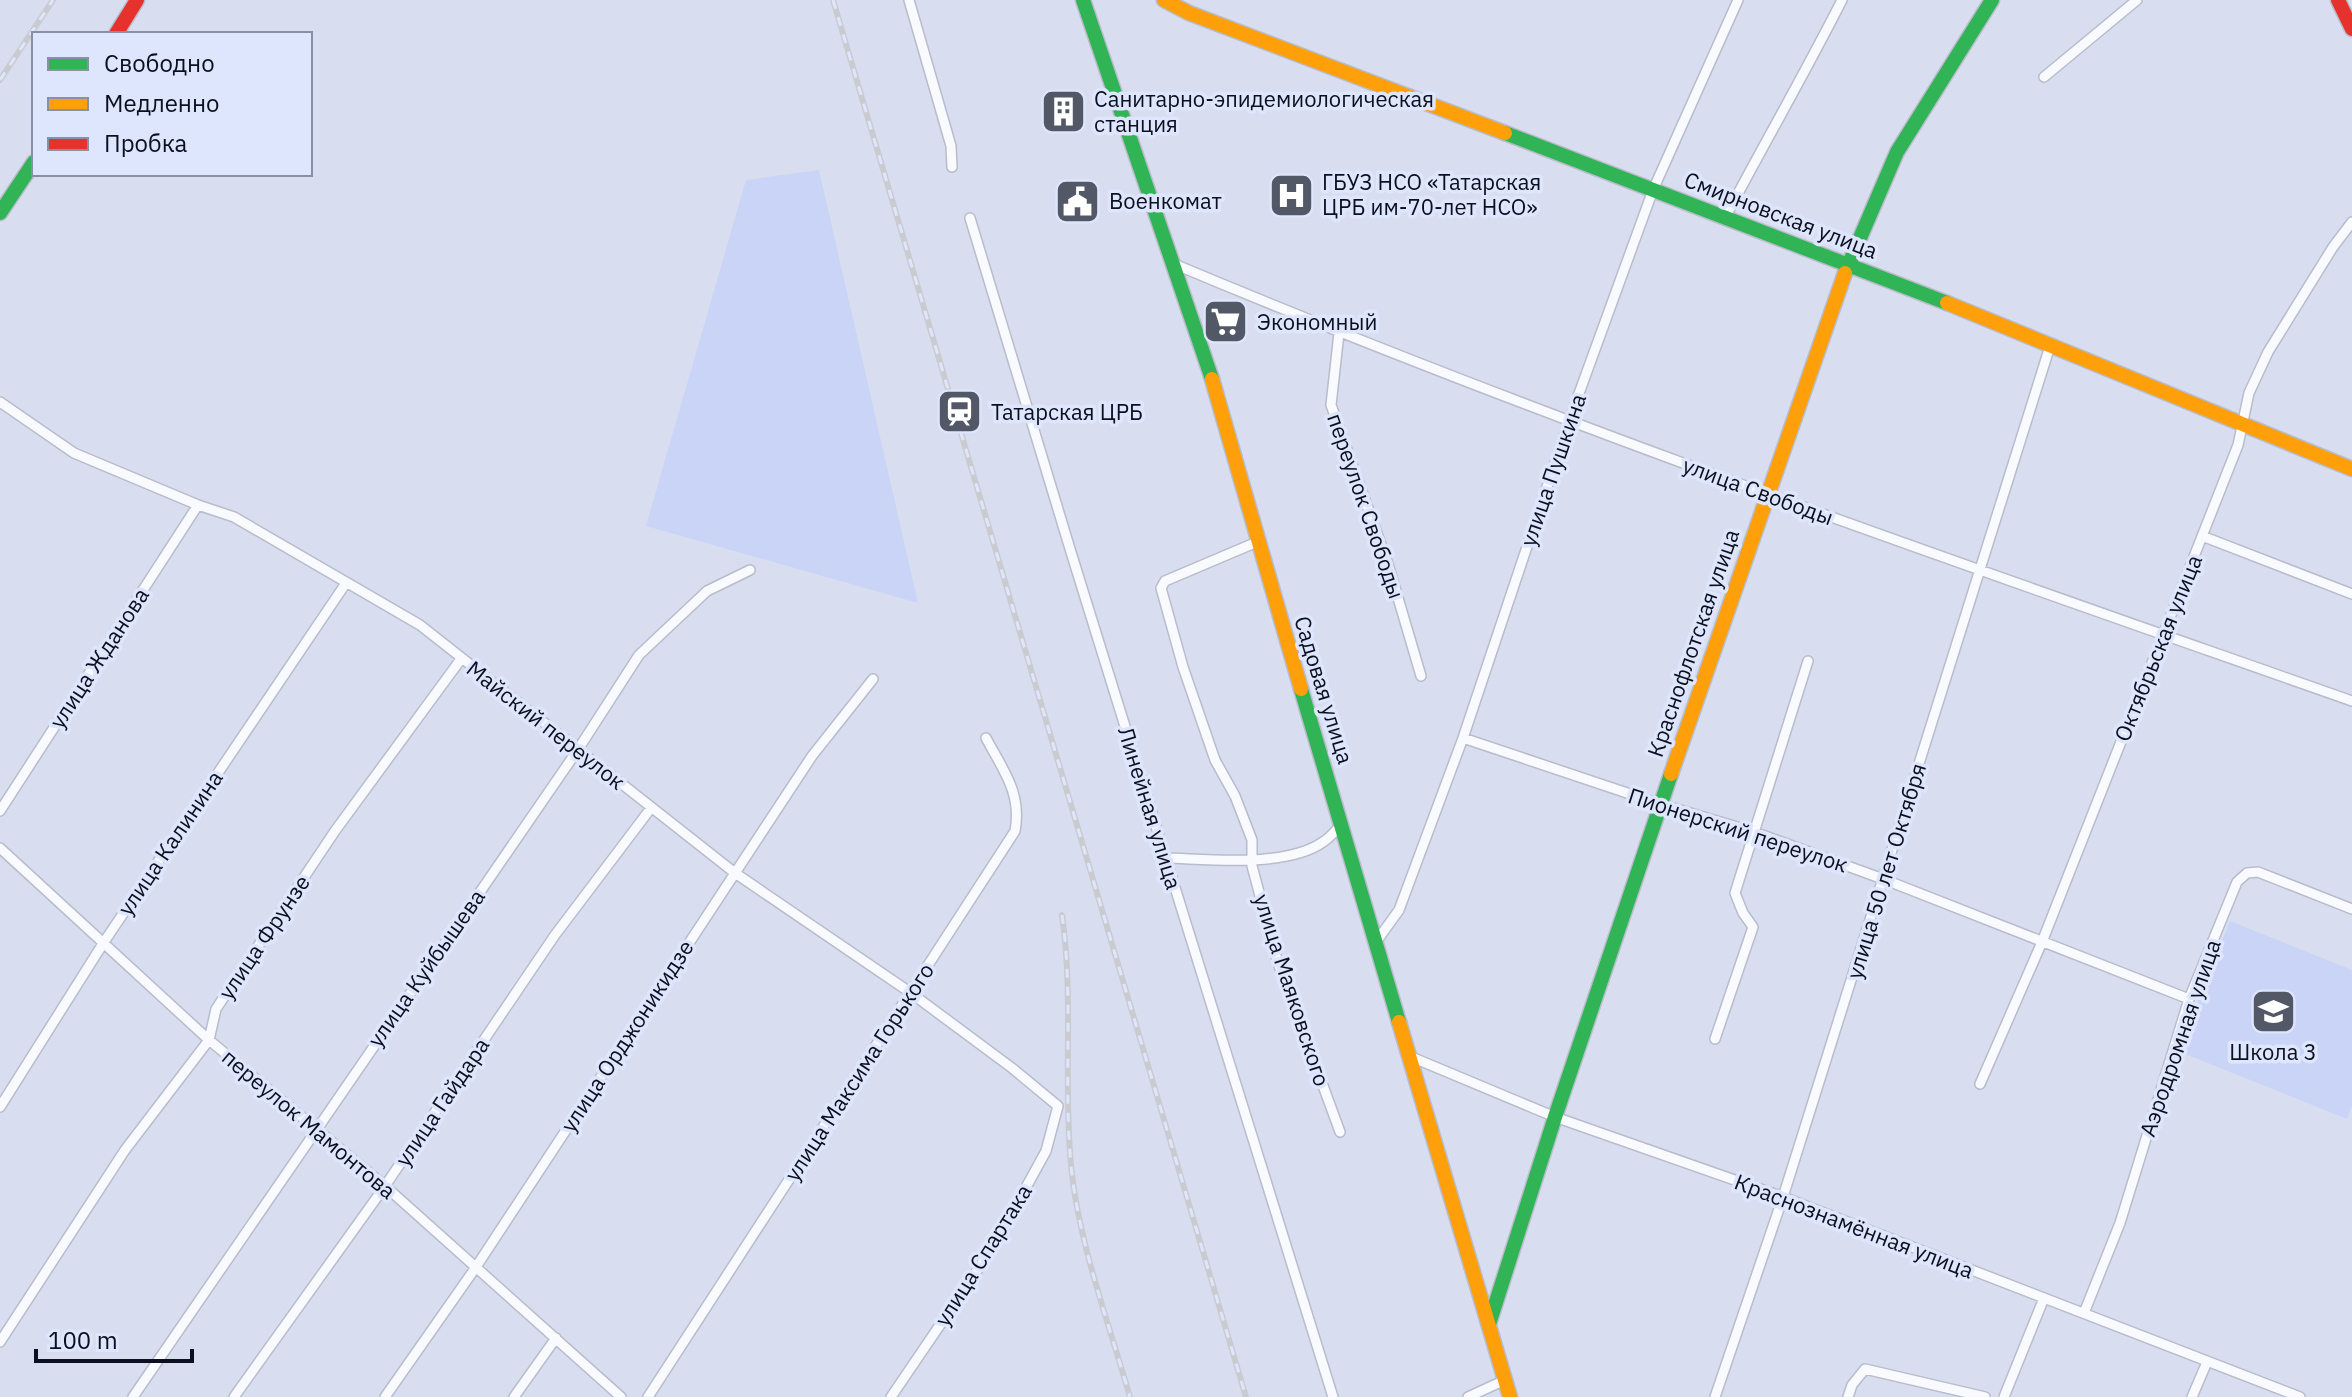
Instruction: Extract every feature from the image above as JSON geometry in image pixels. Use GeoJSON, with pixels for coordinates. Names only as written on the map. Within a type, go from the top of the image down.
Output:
{"type":"FeatureCollection","features":[{"type":"Feature","properties":{"kind":"street"},"geometry":{"type":"LineString","coordinates":[[117,32],[137,0]]}},
{"type":"Feature","properties":{"kind":"street"},"geometry":{"type":"LineString","coordinates":[[909,0],[951,146],[952,167]]}},
{"type":"Feature","properties":{"kind":"street","name":"Садовая улица"},"geometry":{"type":"LineString","coordinates":[[1083,0],[1208,365],[1257,542],[1510,1397]]}},
{"type":"Feature","properties":{"kind":"street","name":"Смирновская улица"},"geometry":{"type":"LineString","coordinates":[[1164,0],[1192,7],[1653,190],[2051,343],[2352,469]]}},
{"type":"Feature","properties":{"kind":"street","name":"улица Пушкина"},"geometry":{"type":"LineString","coordinates":[[1376,942],[1399,910],[1463,738],[1569,421],[1653,190],[1738,0]]}},
{"type":"Feature","properties":{"kind":"street"},"geometry":{"type":"LineString","coordinates":[[1726,216],[1797,89],[1842,0]]}},
{"type":"Feature","properties":{"kind":"street","name":"Краснофлотская улица"},"geometry":{"type":"LineString","coordinates":[[1489,1324],[1660,804],[1848,265],[1897,152],[1992,0]]}},
{"type":"Feature","properties":{"kind":"street"},"geometry":{"type":"LineString","coordinates":[[2044,77],[2137,0]]}},
{"type":"Feature","properties":{"kind":"street"},"geometry":{"type":"LineString","coordinates":[[2338,0],[2352,29]]}},
{"type":"Feature","properties":{"kind":"street"},"geometry":{"type":"LineString","coordinates":[[0,213],[32,165]]}},
{"type":"Feature","properties":{"kind":"street","name":"Линейная улица"},"geometry":{"type":"LineString","coordinates":[[970,218],[1333,1397]]}},
{"type":"Feature","properties":{"kind":"street","name":"Октябрьская улица"},"geometry":{"type":"LineString","coordinates":[[1980,1084],[2042,942],[2238,445],[2249,393],[2268,352],[2352,222]]}},
{"type":"Feature","properties":{"kind":"street","name":"улица Свободы"},"geometry":{"type":"LineString","coordinates":[[1171,263],[1339,333],[1768,495],[2352,701]]}},
{"type":"Feature","properties":{"kind":"street","name":"переулок Свободы"},"geometry":{"type":"LineString","coordinates":[[1339,333],[1331,405],[1388,564],[1421,676]]}},
{"type":"Feature","properties":{"kind":"street","name":"улица 50 лет Октября"},"geometry":{"type":"LineString","coordinates":[[1715,1397],[1783,1197],[2051,343]]}},
{"type":"Feature","properties":{"kind":"street","name":"Майский переулок"},"geometry":{"type":"LineString","coordinates":[[0,402],[74,453],[234,517],[420,625],[735,873],[911,993],[1058,1106]]}},
{"type":"Feature","properties":{"kind":"street","name":"улица Жданова"},"geometry":{"type":"LineString","coordinates":[[0,811],[198,505]]}},
{"type":"Feature","properties":{"kind":"street"},"geometry":{"type":"LineString","coordinates":[[2202,536],[2352,594]]}},
{"type":"Feature","properties":{"kind":"street","name":"улица Маяковского"},"geometry":{"type":"LineString","coordinates":[[1257,542],[1165,581],[1161,588],[1183,667],[1215,760],[1235,796],[1252,840],[1252,858],[1278,963],[1340,1132]]}},
{"type":"Feature","properties":{"kind":"street","name":"улица Куйбышева"},"geometry":{"type":"LineString","coordinates":[[133,1397],[579,748],[639,655],[707,591],[750,570]]}},
{"type":"Feature","properties":{"kind":"street","name":"улица Калинина"},"geometry":{"type":"LineString","coordinates":[[0,1107],[104,942],[346,583]]}},
{"type":"Feature","properties":{"kind":"street","name":"улица Фрунзе"},"geometry":{"type":"LineString","coordinates":[[0,1342],[125,1150],[209,1040],[216,1009],[335,831],[461,659]]}},
{"type":"Feature","properties":{"kind":"street"},"geometry":{"type":"LineString","coordinates":[[1715,1039],[1753,927],[1735,893],[1808,661]]}},
{"type":"Feature","properties":{"kind":"street","name":"улица Орджоникидзе"},"geometry":{"type":"LineString","coordinates":[[385,1397],[476,1267],[812,756],[873,679]]}},
{"type":"Feature","properties":{"kind":"street","name":"улица Максима Горького"},"geometry":{"type":"LineString","coordinates":[[648,1397],[1015,831],[1018,814],[1014,790],[986,738]]}},
{"type":"Feature","properties":{"kind":"street","name":"Пионерский переулок"},"geometry":{"type":"LineString","coordinates":[[1463,738],[1754,832],[2189,999]]}},
{"type":"Feature","properties":{"kind":"street","name":"улица Гайдара"},"geometry":{"type":"LineString","coordinates":[[234,1397],[385,1186],[555,935],[651,808]]}},
{"type":"Feature","properties":{"kind":"street"},"geometry":{"type":"LineString","coordinates":[[1166,858],[1252,858],[1305,851],[1323,842],[1341,825]]}},
{"type":"Feature","properties":{"kind":"street","name":"переулок Мамонтова"},"geometry":{"type":"LineString","coordinates":[[0,848],[209,1040],[385,1186],[621,1397]]}},
{"type":"Feature","properties":{"kind":"street","name":"Аэродромная улица"},"geometry":{"type":"LineString","coordinates":[[2084,1313],[2120,1223],[2189,999],[2237,882],[2247,873],[2258,872],[2352,909]]}},
{"type":"Feature","properties":{"kind":"street","name":"Краснознамённая улица"},"geometry":{"type":"LineString","coordinates":[[1409,1056],[1555,1117],[1783,1197],[2300,1397]]}},
{"type":"Feature","properties":{"kind":"street","name":"улица Спартака"},"geometry":{"type":"LineString","coordinates":[[891,1397],[995,1244],[1046,1151],[1058,1106]]}},
{"type":"Feature","properties":{"kind":"street"},"geometry":{"type":"LineString","coordinates":[[2004,1397],[2044,1298]]}},
{"type":"Feature","properties":{"kind":"street"},"geometry":{"type":"LineString","coordinates":[[514,1397],[556,1338]]}},
{"type":"Feature","properties":{"kind":"street"},"geometry":{"type":"LineString","coordinates":[[2192,1397],[2207,1362]]}},
{"type":"Feature","properties":{"kind":"street"},"geometry":{"type":"LineString","coordinates":[[1848,1397],[1852,1385],[1865,1369],[1985,1397]]}},
{"type":"Feature","properties":{"kind":"street"},"geometry":{"type":"LineString","coordinates":[[1468,1397],[1505,1380]]}},
{"type":"Feature","properties":{"kind":"shaded area"},"geometry":{"type":"Polygon","coordinates":[[[819,170],[918,603],[646,526],[746,180],[819,170]]]}},
{"type":"Feature","properties":{"kind":"shaded area","name":"Школа 3"},"geometry":{"type":"Polygon","coordinates":[[[2230,921],[2352,970],[2352,1106],[2347,1119],[2178,1051],[2230,921]]]}},
{"type":"Feature","properties":{"kind":"railway"},"geometry":{"type":"LineString","coordinates":[[0,80],[53,0]]}},
{"type":"Feature","properties":{"kind":"railway"},"geometry":{"type":"LineString","coordinates":[[833,0],[1246,1397]]}},
{"type":"Feature","properties":{"kind":"railway"},"geometry":{"type":"LineString","coordinates":[[1062,915],[1067,977],[1069,1134],[1075,1194],[1095,1282],[1130,1397]]}},
{"type":"Feature","properties":{"kind":"traffic: fast"},"geometry":{"type":"LineString","coordinates":[[1083,0],[1212,379]]}},
{"type":"Feature","properties":{"kind":"traffic: fast"},"geometry":{"type":"LineString","coordinates":[[1845,273],[1897,152],[1992,0]]}},
{"type":"Feature","properties":{"kind":"traffic: fast"},"geometry":{"type":"LineString","coordinates":[[1505,133],[1947,303]]}},
{"type":"Feature","properties":{"kind":"traffic: fast"},"geometry":{"type":"LineString","coordinates":[[0,213],[32,165]]}},
{"type":"Feature","properties":{"kind":"traffic: fast"},"geometry":{"type":"LineString","coordinates":[[1301,689],[1399,1022]]}},
{"type":"Feature","properties":{"kind":"traffic: fast"},"geometry":{"type":"LineString","coordinates":[[1489,1324],[1671,774]]}},
{"type":"Feature","properties":{"kind":"traffic: slow"},"geometry":{"type":"LineString","coordinates":[[1164,0],[1189,13],[1505,133]]}},
{"type":"Feature","properties":{"kind":"traffic: slow"},"geometry":{"type":"LineString","coordinates":[[1671,774],[1845,273]]}},
{"type":"Feature","properties":{"kind":"traffic: slow"},"geometry":{"type":"LineString","coordinates":[[1947,303],[2352,469]]}},
{"type":"Feature","properties":{"kind":"traffic: slow"},"geometry":{"type":"LineString","coordinates":[[1212,379],[1301,689]]}},
{"type":"Feature","properties":{"kind":"traffic: slow"},"geometry":{"type":"LineString","coordinates":[[1399,1022],[1510,1397]]}},
{"type":"Feature","properties":{"kind":"traffic: jam"},"geometry":{"type":"LineString","coordinates":[[117,32],[137,0]]}},
{"type":"Feature","properties":{"kind":"traffic: jam"},"geometry":{"type":"LineString","coordinates":[[2338,0],[2352,29]]}},
{"type":"Feature","properties":{"kind":"place","name":"Санитарно-эпидемиологическая станция"},"geometry":{"type":"Point","coordinates":[1063,112]}},
{"type":"Feature","properties":{"kind":"place","name":"ГБУЗ НСО «Татарская ЦРБ им-70-лет НСО»"},"geometry":{"type":"Point","coordinates":[1291,195]}},
{"type":"Feature","properties":{"kind":"place","name":"Военкомат"},"geometry":{"type":"Point","coordinates":[1078,201]}},
{"type":"Feature","properties":{"kind":"place","name":"Экономный"},"geometry":{"type":"Point","coordinates":[1226,322]}},
{"type":"Feature","properties":{"kind":"place","name":"Татарская ЦРБ"},"geometry":{"type":"Point","coordinates":[960,412]}},
{"type":"Feature","properties":{"kind":"place","name":"Школа 3"},"geometry":{"type":"Point","coordinates":[2273,1011]}}]}
